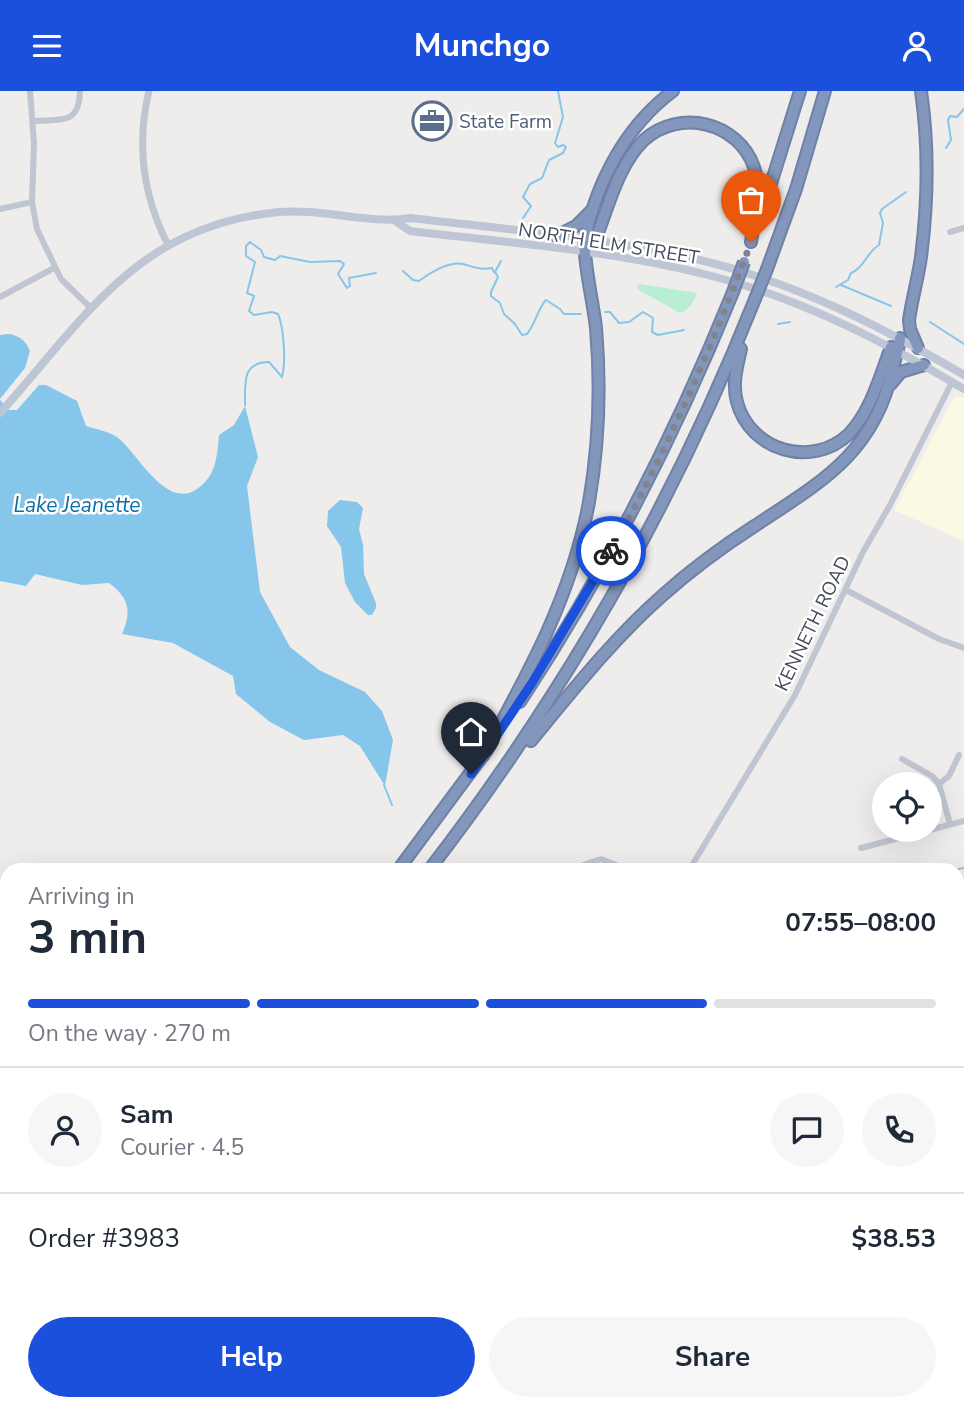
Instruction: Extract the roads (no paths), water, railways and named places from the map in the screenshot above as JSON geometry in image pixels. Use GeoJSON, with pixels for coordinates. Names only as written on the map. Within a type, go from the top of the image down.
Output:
{"type":"FeatureCollection","features":[{"type":"Feature","properties":{"kind":"highway"},"geometry":{"type":"LineString","coordinates":[[590,240],[593,209],[612,164],[629,134],[673,91]]}},
{"type":"Feature","properties":{"kind":"highway"},"geometry":{"type":"LineString","coordinates":[[403,863],[483,756],[555,646],[622,532],[681,414],[733,292],[800,91]]}},
{"type":"Feature","properties":{"kind":"highway"},"geometry":{"type":"LineString","coordinates":[[434,863],[552,697],[621,582],[683,464],[747,321],[767,269],[796,189],[825,91]]}},
{"type":"Feature","properties":{"kind":"highway"},"geometry":{"type":"LineString","coordinates":[[918,348],[909,320],[921,257],[926,199],[926,141],[921,91]]}},
{"type":"Feature","properties":{"kind":"highway"},"geometry":{"type":"LineString","coordinates":[[483,756],[536,658],[574,564],[589,503],[597,442],[599,388],[595,322],[586,252],[624,169],[638,147],[661,129],[691,122],[706,124],[726,132],[743,147],[756,175],[758,191],[751,242]]}},
{"type":"Feature","properties":{"kind":"highway"},"geometry":{"type":"LineString","coordinates":[[556,236],[576,226],[593,209]]}},
{"type":"Feature","properties":{"kind":"highway"},"geometry":{"type":"LineString","coordinates":[[747,321],[735,377],[737,404],[744,420],[770,445],[803,453],[836,443],[860,420],[900,338]]}},
{"type":"Feature","properties":{"kind":"highway"},"geometry":{"type":"LineString","coordinates":[[477,806],[586,673],[646,610],[718,551],[815,487],[843,464],[870,428],[889,386],[895,349]]}},
{"type":"Feature","properties":{"kind":"highway"},"geometry":{"type":"LineString","coordinates":[[889,386],[901,372],[923,365]]}},
{"type":"Feature","properties":{"kind":"main road","name":"NORTH ELM STREET"},"geometry":{"type":"LineString","coordinates":[[0,413],[122,276],[167,245],[222,223],[247,216],[282,212],[316,212],[395,221],[411,218],[665,252],[741,271],[825,302],[900,338],[964,375]]}},
{"type":"Feature","properties":{"kind":"main road","name":"NORTH ELM STREET"},"geometry":{"type":"LineString","coordinates":[[395,221],[410,230],[653,262],[738,283],[813,310],[895,349],[964,389]]}},
{"type":"Feature","properties":{"kind":"street"},"geometry":{"type":"LineString","coordinates":[[30,91],[34,121],[32,202],[37,229],[54,268],[68,288],[91,308]]}},
{"type":"Feature","properties":{"kind":"street"},"geometry":{"type":"LineString","coordinates":[[34,121],[67,119],[75,115],[80,107],[80,91]]}},
{"type":"Feature","properties":{"kind":"street"},"geometry":{"type":"LineString","coordinates":[[149,91],[143,122],[143,161],[153,212],[167,245]]}},
{"type":"Feature","properties":{"kind":"street"},"geometry":{"type":"LineString","coordinates":[[0,209],[32,202]]}},
{"type":"Feature","properties":{"kind":"street"},"geometry":{"type":"LineString","coordinates":[[950,232],[964,228]]}},
{"type":"Feature","properties":{"kind":"street"},"geometry":{"type":"LineString","coordinates":[[0,297],[54,268]]}},
{"type":"Feature","properties":{"kind":"street","name":"KENNETH ROAD"},"geometry":{"type":"LineString","coordinates":[[693,863],[785,714],[952,382]]}},
{"type":"Feature","properties":{"kind":"street"},"geometry":{"type":"LineString","coordinates":[[846,590],[939,639],[964,648]]}},
{"type":"Feature","properties":{"kind":"street"},"geometry":{"type":"LineString","coordinates":[[942,782],[949,776],[959,755]]}},
{"type":"Feature","properties":{"kind":"street"},"geometry":{"type":"LineString","coordinates":[[902,759],[925,772]]}},
{"type":"Feature","properties":{"kind":"street"},"geometry":{"type":"LineString","coordinates":[[942,795],[950,824]]}},
{"type":"Feature","properties":{"kind":"street"},"geometry":{"type":"LineString","coordinates":[[942,826],[964,821]]}},
{"type":"Feature","properties":{"kind":"street"},"geometry":{"type":"LineString","coordinates":[[861,848],[883,842]]}},
{"type":"Feature","properties":{"kind":"street"},"geometry":{"type":"LineString","coordinates":[[589,863],[601,859],[611,863]]}},
{"type":"Feature","properties":{"kind":"water"},"geometry":{"type":"Polygon","coordinates":[[[8,334],[22,339],[30,351],[25,368],[0,399],[0,335],[8,334]]]}},
{"type":"Feature","properties":{"kind":"water","name":"Lake Jeanette"},"geometry":{"type":"Polygon","coordinates":[[[39,385],[46,385],[77,401],[86,426],[117,437],[163,486],[185,494],[197,489],[208,478],[216,458],[219,435],[234,425],[245,406],[258,457],[247,486],[260,592],[290,647],[319,670],[365,692],[382,711],[393,740],[385,786],[360,746],[343,735],[304,740],[270,722],[236,694],[233,676],[173,643],[122,634],[127,618],[127,606],[121,594],[109,583],[82,585],[35,574],[26,586],[0,581],[0,400],[9,410],[17,410],[39,385]]]}},
{"type":"Feature","properties":{"kind":"water"},"geometry":{"type":"Polygon","coordinates":[[[340,500],[357,502],[363,508],[359,529],[363,545],[364,574],[376,603],[372,615],[368,615],[355,602],[345,583],[341,547],[327,526],[328,511],[340,500]]]}},
{"type":"Feature","properties":{"kind":"waterway"},"geometry":{"type":"LineString","coordinates":[[523,218],[531,206],[523,197],[530,184],[542,178],[549,160],[563,153],[566,147],[558,147],[555,143],[563,117],[558,91]]}},
{"type":"Feature","properties":{"kind":"waterway"},"geometry":{"type":"LineString","coordinates":[[946,148],[951,140],[948,120],[950,116],[957,117],[964,109]]}},
{"type":"Feature","properties":{"kind":"waterway"},"geometry":{"type":"LineString","coordinates":[[836,287],[848,280],[851,273],[879,245],[883,223],[880,213],[882,209],[906,192]]}},
{"type":"Feature","properties":{"kind":"waterway"},"geometry":{"type":"LineString","coordinates":[[245,405],[245,382],[250,370],[260,363],[269,362],[282,377],[284,354],[278,314],[272,312],[254,315],[249,311],[254,296],[247,293],[255,262],[246,256],[246,246],[250,242],[261,250],[264,257],[275,260],[280,256],[310,262],[340,261],[344,264],[338,274],[347,288],[350,286],[349,278],[376,273]]}},
{"type":"Feature","properties":{"kind":"waterway"},"geometry":{"type":"LineString","coordinates":[[501,261],[495,272],[498,277],[491,296],[500,303],[504,314],[522,335],[530,330],[546,300],[564,314],[581,314]]}},
{"type":"Feature","properties":{"kind":"waterway"},"geometry":{"type":"LineString","coordinates":[[403,271],[413,280],[419,281],[439,268],[452,264],[492,268],[494,272]]}},
{"type":"Feature","properties":{"kind":"waterway"},"geometry":{"type":"LineString","coordinates":[[841,285],[891,306]]}},
{"type":"Feature","properties":{"kind":"waterway"},"geometry":{"type":"LineString","coordinates":[[605,312],[610,312],[619,323],[629,322],[643,312],[653,318],[652,332],[658,335],[684,330]]}},
{"type":"Feature","properties":{"kind":"waterway"},"geometry":{"type":"LineString","coordinates":[[778,324],[790,322]]}},
{"type":"Feature","properties":{"kind":"waterway"},"geometry":{"type":"LineString","coordinates":[[930,322],[964,344]]}},
{"type":"Feature","properties":{"kind":"waterway"},"geometry":{"type":"LineString","coordinates":[[384,785],[392,805]]}},
{"type":"Feature","properties":{"kind":"place","name":"State Farm"},"geometry":{"type":"Point","coordinates":[432,121]}}]}
